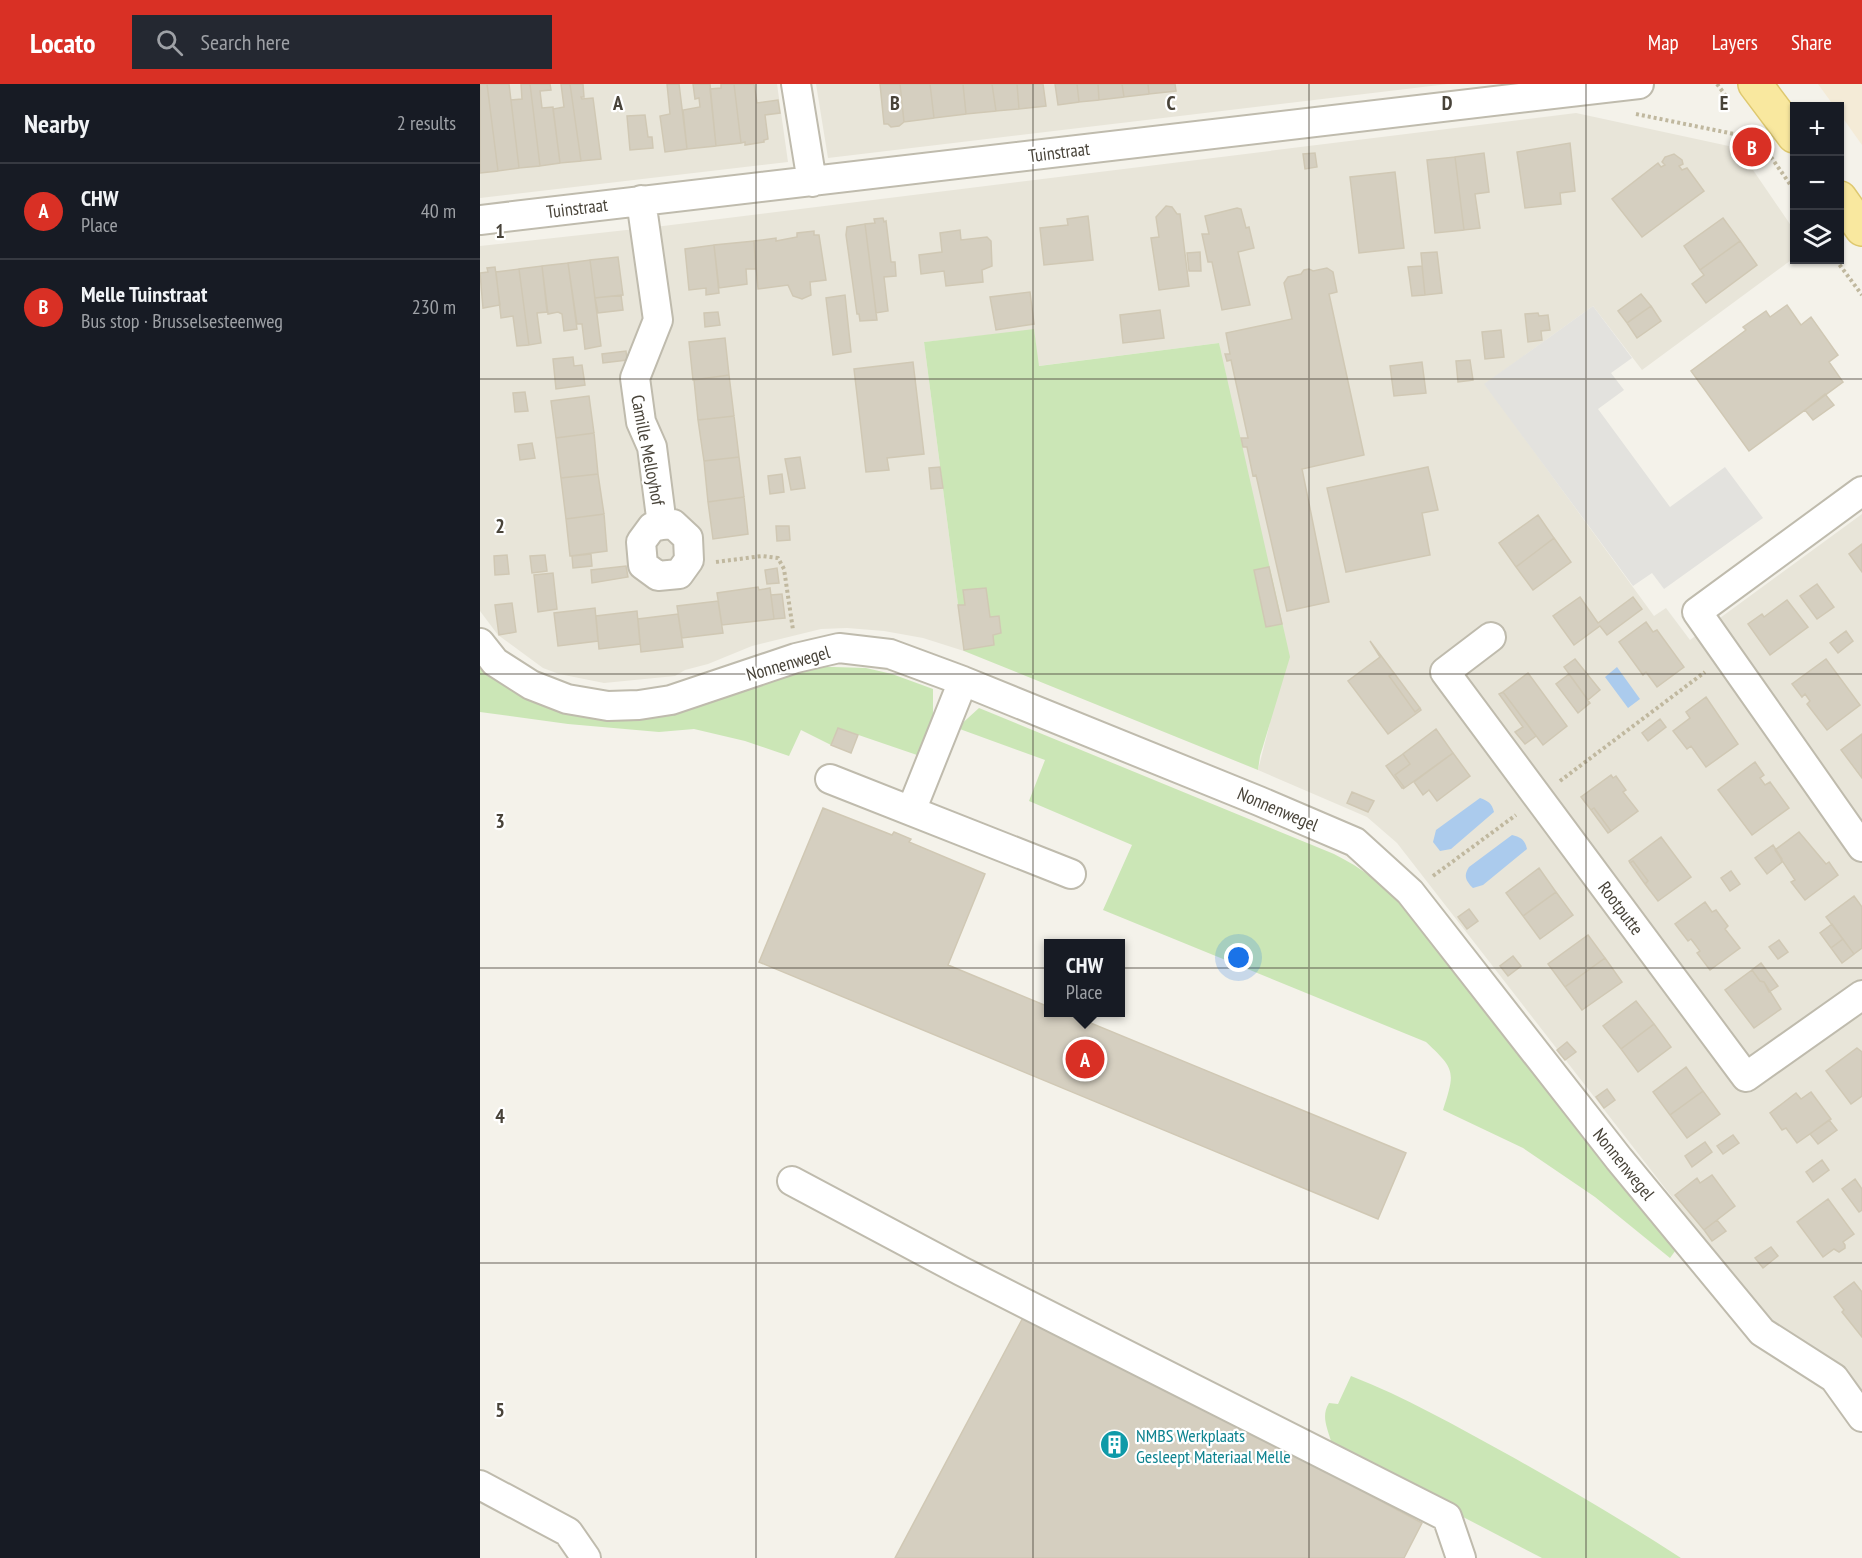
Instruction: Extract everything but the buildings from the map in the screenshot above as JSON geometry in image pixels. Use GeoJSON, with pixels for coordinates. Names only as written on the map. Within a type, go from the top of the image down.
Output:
{"type":"FeatureCollection","features":[{"type":"Feature","properties":{"kind":"main road"},"geometry":{"type":"LineString","coordinates":[[1755,84],[1790,131]]}},
{"type":"Feature","properties":{"kind":"main road"},"geometry":{"type":"LineString","coordinates":[[1844,205],[1862,229]]}},
{"type":"Feature","properties":{"kind":"street"},"geometry":{"type":"LineString","coordinates":[[796,84],[812,182]]}},
{"type":"Feature","properties":{"kind":"street","name":"Tuinstraat"},"geometry":{"type":"LineString","coordinates":[[480,220],[1410,109],[1639,84]]}},
{"type":"Feature","properties":{"kind":"street","name":"Camille Melloyhof"},"geometry":{"type":"LineString","coordinates":[[641,200],[658,320],[636,378],[641,422],[652,447],[662,525]]}},
{"type":"Feature","properties":{"kind":"street"},"geometry":{"type":"LineString","coordinates":[[1862,491],[1697,612],[1862,847]]}},
{"type":"Feature","properties":{"kind":"street","name":"Camille Melloyhof"},"geometry":{"type":"LineString","coordinates":[[673,524],[688,538],[689,560],[679,574],[657,576],[643,565],[641,542],[652,527],[662,525],[673,524]]}},
{"type":"Feature","properties":{"kind":"street","name":"Rootputte"},"geometry":{"type":"LineString","coordinates":[[1491,637],[1445,672],[1746,1077],[1862,995]]}},
{"type":"Feature","properties":{"kind":"street","name":"Nonnenwegel"},"geometry":{"type":"LineString","coordinates":[[480,643],[495,662],[531,685],[567,699],[608,706],[639,705],[671,699],[796,658],[839,648],[890,654],[963,681],[1248,796],[1355,842],[1410,892],[1619,1159],[1762,1332],[1834,1378],[1862,1417]]}},
{"type":"Feature","properties":{"kind":"street"},"geometry":{"type":"LineString","coordinates":[[911,811],[963,681]]}},
{"type":"Feature","properties":{"kind":"street"},"geometry":{"type":"LineString","coordinates":[[830,779],[1071,874]]}},
{"type":"Feature","properties":{"kind":"street"},"geometry":{"type":"LineString","coordinates":[[792,1181],[961,1271],[1447,1517],[1461,1558]]}},
{"type":"Feature","properties":{"kind":"street"},"geometry":{"type":"LineString","coordinates":[[480,1485],[568,1532],[586,1558]]}},
{"type":"Feature","properties":{"kind":"path"},"geometry":{"type":"LineString","coordinates":[[1634,113],[1739,135],[1754,135]]}},
{"type":"Feature","properties":{"kind":"path"},"geometry":{"type":"LineString","coordinates":[[1839,264],[1862,295]]}},
{"type":"Feature","properties":{"kind":"path"},"geometry":{"type":"LineString","coordinates":[[689,560],[699,564],[762,556],[778,558],[784,568],[796,658]]}},
{"type":"Feature","properties":{"kind":"path"},"geometry":{"type":"LineString","coordinates":[[1410,892],[1728,655]]}},
{"type":"Feature","properties":{"kind":"shaded area"},"geometry":{"type":"Polygon","coordinates":[[[480,84],[777,84],[788,162],[480,198],[480,84]]]}},
{"type":"Feature","properties":{"kind":"shaded area"},"geometry":{"type":"Polygon","coordinates":[[[816,84],[1448,84],[828,158],[816,84]]]}},
{"type":"Feature","properties":{"kind":"shaded area"},"geometry":{"type":"Polygon","coordinates":[[[1818,84],[1862,84],[1862,145],[1844,120],[1844,102],[1831,102],[1818,84]]]}},
{"type":"Feature","properties":{"kind":"shaded area"},"geometry":{"type":"Polygon","coordinates":[[[1576,113],[1738,148],[1790,224],[1790,261],[1642,370],[1593,306],[1485,384],[1654,616],[1666,608],[1690,640],[1862,514],[1862,1400],[1760,1317],[1736,1287],[1696,1228],[1397,843],[1367,817],[1258,770],[1270,723],[1219,343],[1038,366],[1034,330],[924,342],[964,651],[923,638],[884,631],[847,628],[821,629],[752,646],[708,664],[685,670],[675,676],[604,683],[559,674],[543,668],[498,635],[480,611],[480,246],[663,226],[1576,113]]]}},
{"type":"Feature","properties":{"kind":"shaded area"},"geometry":{"type":"Polygon","coordinates":[[[1593,306],[1632,358],[1611,373],[1624,390],[1598,409],[1670,507],[1725,467],[1763,518],[1664,589],[1652,573],[1633,586],[1484,384],[1593,306]]]}},
{"type":"Feature","properties":{"kind":"green space"},"geometry":{"type":"Polygon","coordinates":[[[1034,329],[1039,366],[1219,343],[1290,657],[1260,756],[1258,770],[964,651],[924,342],[1034,329]]]}},
{"type":"Feature","properties":{"kind":"green space"},"geometry":{"type":"Polygon","coordinates":[[[480,658],[546,705],[816,667],[866,668],[892,674],[933,689],[933,718],[917,755],[838,728],[831,745],[801,730],[789,756],[745,741],[694,729],[659,732],[568,724],[480,712],[480,658]]]}},
{"type":"Feature","properties":{"kind":"green space"},"geometry":{"type":"Polygon","coordinates":[[[979,708],[1334,854],[1372,878],[1405,908],[1678,1247],[1670,1258],[1595,1197],[1523,1148],[1443,1110],[1450,1087],[1450,1072],[1443,1059],[1426,1042],[1103,910],[1132,845],[1029,801],[1045,760],[957,728],[979,708]]]}},
{"type":"Feature","properties":{"kind":"green space"},"geometry":{"type":"Polygon","coordinates":[[[1351,1376],[1411,1403],[1507,1454],[1681,1558],[1542,1558],[1465,1518],[1331,1441],[1325,1412],[1329,1403],[1338,1404],[1351,1376]]]}},
{"type":"Feature","properties":{"kind":"water"},"geometry":{"type":"Polygon","coordinates":[[[1617,667],[1640,699],[1628,708],[1605,677],[1617,667]]]}},
{"type":"Feature","properties":{"kind":"water"},"geometry":{"type":"Polygon","coordinates":[[[1480,798],[1492,806],[1494,812],[1451,849],[1440,851],[1433,842],[1436,830],[1480,798]]]}},
{"type":"Feature","properties":{"kind":"water"},"geometry":{"type":"Polygon","coordinates":[[[1512,835],[1522,839],[1527,849],[1483,885],[1473,888],[1466,878],[1469,867],[1512,835]]]}},
{"type":"Feature","properties":{"kind":"place","name":"Melle Tuinstraat"},"geometry":{"type":"Point","coordinates":[1752,147]}},
{"type":"Feature","properties":{"kind":"place","name":"CHW"},"geometry":{"type":"Point","coordinates":[1085,1059]}},
{"type":"Feature","properties":{"kind":"place","name":"NMBS Werkplaats Gesleept Materiaal Melle"},"geometry":{"type":"Point","coordinates":[1115,1445]}}]}
